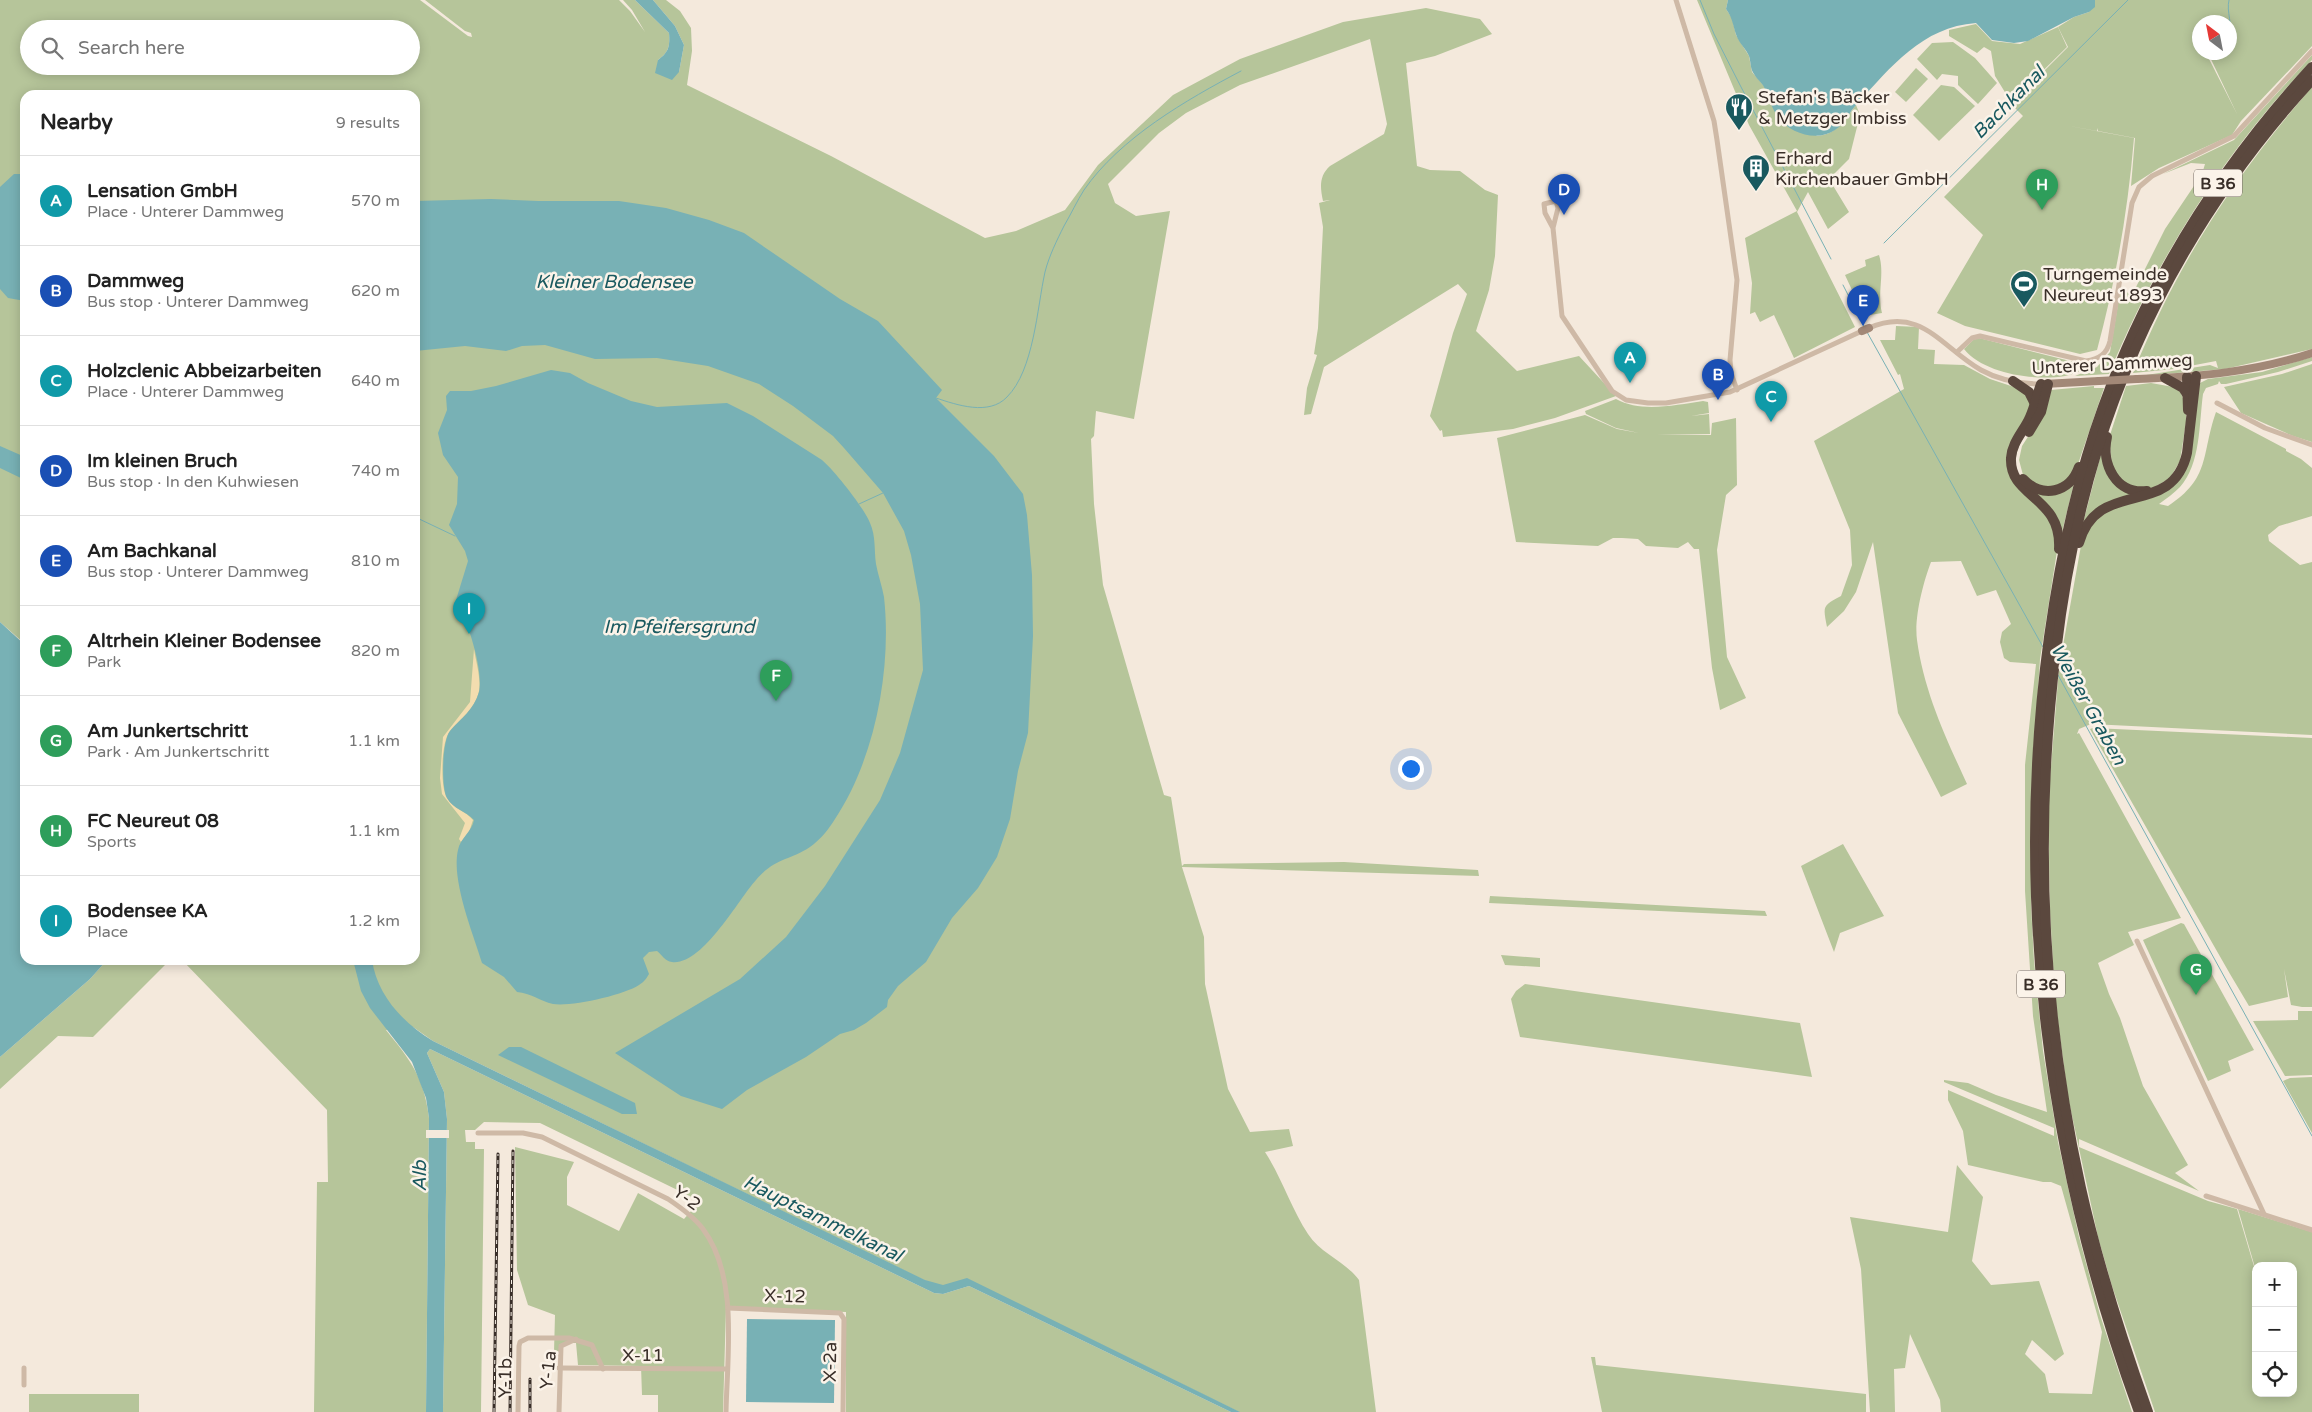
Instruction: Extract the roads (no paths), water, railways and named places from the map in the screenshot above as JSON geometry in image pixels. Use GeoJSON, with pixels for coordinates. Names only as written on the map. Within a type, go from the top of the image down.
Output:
{"type":"FeatureCollection","features":[{"type":"Feature","properties":{"kind":"highway","name":"B 36"},"geometry":{"type":"LineString","coordinates":[[2148,1412],[2116,1318],[2089,1223],[2072,1144],[2057,1053],[2048,965],[2044,869],[2046,756],[2053,675],[2047,651],[2070,521],[2090,444],[2130,341],[2164,271],[2184,236],[2246,145],[2312,67]]}},
{"type":"Feature","properties":{"kind":"highway","name":"B 36"},"geometry":{"type":"LineString","coordinates":[[2139,1412],[2109,1323],[2075,1202],[2046,1038],[2038,947],[2035,843],[2038,746],[2050,664],[2086,492],[2097,451],[2146,326],[2189,244],[2215,204],[2254,149],[2312,80]]}},
{"type":"Feature","properties":{"kind":"highway","name":"B 36"},"geometry":{"type":"LineString","coordinates":[[2116,400],[2115,411],[2106,439],[2107,464],[2114,477],[2122,486],[2144,492],[2157,489],[2167,483],[2179,468],[2188,421],[2187,394],[2192,376]]}},
{"type":"Feature","properties":{"kind":"highway"},"geometry":{"type":"LineString","coordinates":[[2068,576],[2074,566],[2082,532],[2098,512],[2117,501],[2159,491],[2173,482],[2180,472],[2186,453],[2192,376]]}},
{"type":"Feature","properties":{"kind":"highway"},"geometry":{"type":"LineString","coordinates":[[2165,378],[2183,388],[2187,394]]}},
{"type":"Feature","properties":{"kind":"highway"},"geometry":{"type":"LineString","coordinates":[[2013,381],[2029,392],[2035,404]]}},
{"type":"Feature","properties":{"kind":"highway","name":"B 36"},"geometry":{"type":"LineString","coordinates":[[2044,384],[2028,422],[2014,446],[2011,465],[2020,485],[2046,508],[2056,522],[2060,538],[2061,565]]}},
{"type":"Feature","properties":{"kind":"highway"},"geometry":{"type":"LineString","coordinates":[[2044,384],[2041,412],[2018,453],[2017,465],[2024,480],[2030,486],[2042,491],[2061,489],[2076,475],[2084,453],[2090,444]]}},
{"type":"Feature","properties":{"kind":"main road","name":"Unterer Dammweg"},"geometry":{"type":"LineString","coordinates":[[2044,384],[2192,376],[2261,368],[2312,354]]}},
{"type":"Feature","properties":{"kind":"street"},"geometry":{"type":"LineString","coordinates":[[1676,0],[1714,120],[1737,280],[1731,368],[1737,390]]}},
{"type":"Feature","properties":{"kind":"street"},"geometry":{"type":"LineString","coordinates":[[1957,352],[1972,338],[1980,336],[2086,361],[2102,356],[2108,350],[2110,341],[2132,203],[2139,187],[2152,176],[2234,136],[2312,51]]}},
{"type":"Feature","properties":{"kind":"street"},"geometry":{"type":"LineString","coordinates":[[1551,201],[1557,202],[1558,208],[1553,228],[1544,209],[1544,204],[1551,201]]}},
{"type":"Feature","properties":{"kind":"street","name":"Unterer Dammweg"},"geometry":{"type":"LineString","coordinates":[[1553,228],[1562,316],[1616,396],[1632,402],[1666,402],[1699,398],[1737,390],[1865,329],[1887,322],[1914,324],[1926,329],[1981,370],[2013,381],[2044,384]]}},
{"type":"Feature","properties":{"kind":"street"},"geometry":{"type":"LineString","coordinates":[[2217,403],[2265,428],[2312,445]]}},
{"type":"Feature","properties":{"kind":"street"},"geometry":{"type":"LineString","coordinates":[[2137,941],[2264,1214]]}},
{"type":"Feature","properties":{"kind":"street","name":"Y-2"},"geometry":{"type":"LineString","coordinates":[[478,1133],[523,1133],[542,1138],[668,1199],[682,1208],[703,1228],[715,1250],[724,1278],[728,1308],[726,1412]]}},
{"type":"Feature","properties":{"kind":"street"},"geometry":{"type":"LineString","coordinates":[[2206,1196],[2312,1230]]}},
{"type":"Feature","properties":{"kind":"street","name":"X-12"},"geometry":{"type":"LineString","coordinates":[[728,1308],[840,1313]]}},
{"type":"Feature","properties":{"kind":"street","name":"X-2a"},"geometry":{"type":"LineString","coordinates":[[840,1313],[844,1319],[843,1412]]}},
{"type":"Feature","properties":{"kind":"street","name":"Y-1b"},"geometry":{"type":"LineString","coordinates":[[518,1412],[520,1342],[528,1338],[577,1339]]}},
{"type":"Feature","properties":{"kind":"street"},"geometry":{"type":"LineString","coordinates":[[577,1339],[592,1345],[603,1369]]}},
{"type":"Feature","properties":{"kind":"street","name":"Y-1a"},"geometry":{"type":"LineString","coordinates":[[559,1412],[561,1346],[577,1339]]}},
{"type":"Feature","properties":{"kind":"street"},"geometry":{"type":"LineString","coordinates":[[24,1368],[24,1385]]}},
{"type":"Feature","properties":{"kind":"street","name":"X-11"},"geometry":{"type":"LineString","coordinates":[[559,1368],[727,1369]]}},
{"type":"Feature","properties":{"kind":"water"},"geometry":{"type":"Polygon","coordinates":[[[635,0],[653,0],[675,26],[684,45],[679,72],[672,80],[655,73],[658,60],[668,48],[669,33],[635,0]]]}},
{"type":"Feature","properties":{"kind":"water"},"geometry":{"type":"Polygon","coordinates":[[[1728,0],[2095,0],[2095,7],[2089,12],[2074,17],[2028,41],[2014,43],[1992,40],[1976,23],[1957,26],[1939,32],[1909,51],[1895,63],[1835,130],[1828,134],[1813,136],[1790,128],[1776,114],[1764,87],[1751,68],[1748,53],[1737,37],[1732,19],[1726,9],[1728,0]]]}},
{"type":"Feature","properties":{"kind":"water"},"geometry":{"type":"Polygon","coordinates":[[[14,174],[20,174],[20,300],[8,298],[0,289],[0,187],[14,174]]]}},
{"type":"Feature","properties":{"kind":"water","name":"Kleiner Bodensee"},"geometry":{"type":"Polygon","coordinates":[[[491,199],[619,201],[666,208],[709,220],[744,233],[840,299],[878,321],[942,390],[936,398],[994,456],[1023,494],[1027,515],[1032,575],[1033,636],[1028,733],[1018,771],[1010,819],[997,857],[978,888],[952,918],[926,962],[898,986],[888,1000],[887,1007],[866,1023],[854,1030],[840,1034],[806,1057],[747,1090],[722,1109],[681,1096],[615,1053],[740,979],[786,937],[825,886],[880,800],[900,753],[923,670],[920,604],[911,555],[904,531],[883,493],[833,436],[793,406],[759,384],[708,366],[657,358],[595,359],[545,345],[522,346],[506,351],[465,346],[420,350],[420,201],[491,199]]]}},
{"type":"Feature","properties":{"kind":"water","name":"Im Pfeifersgrund"},"geometry":{"type":"Polygon","coordinates":[[[551,370],[570,373],[588,383],[631,401],[657,407],[727,403],[753,416],[822,460],[849,490],[872,528],[876,564],[884,597],[886,624],[883,683],[870,741],[861,769],[849,795],[833,823],[824,834],[810,847],[776,863],[763,873],[748,889],[719,930],[695,954],[683,960],[672,962],[665,959],[657,951],[649,952],[643,958],[649,974],[639,985],[622,993],[572,1004],[553,1004],[517,992],[504,977],[482,963],[460,891],[457,862],[459,846],[474,820],[453,805],[447,798],[443,775],[447,736],[474,704],[479,692],[480,683],[474,645],[456,600],[468,561],[465,551],[449,525],[457,504],[458,477],[443,455],[438,433],[447,410],[446,396],[450,391],[471,391],[496,386],[551,370]]]}},
{"type":"Feature","properties":{"kind":"water"},"geometry":{"type":"Polygon","coordinates":[[[0,446],[20,455],[20,478],[0,468],[0,446]]]}},
{"type":"Feature","properties":{"kind":"water"},"geometry":{"type":"Polygon","coordinates":[[[0,622],[20,640],[20,965],[103,965],[90,979],[0,1057],[0,622]]]}},
{"type":"Feature","properties":{"kind":"water"},"geometry":{"type":"Polygon","coordinates":[[[354,965],[373,965],[379,985],[393,1007],[412,1026],[433,1041],[925,1280],[943,1285],[967,1278],[1240,1412],[1231,1412],[969,1286],[943,1294],[934,1293],[430,1049],[427,1053],[444,1092],[447,1119],[443,1412],[426,1412],[429,1118],[426,1098],[412,1062],[370,1008],[361,991],[354,965]]]}},
{"type":"Feature","properties":{"kind":"water"},"geometry":{"type":"Polygon","coordinates":[[[509,1047],[521,1047],[635,1103],[637,1114],[622,1114],[498,1055],[509,1047]]]}},
{"type":"Feature","properties":{"kind":"water"},"geometry":{"type":"Polygon","coordinates":[[[747,1319],[835,1320],[834,1403],[746,1402],[747,1319]]]}},
{"type":"Feature","properties":{"kind":"waterway","name":"Weißer Graben"},"geometry":{"type":"LineString","coordinates":[[1700,0],[1714,34],[1831,259]]}},
{"type":"Feature","properties":{"kind":"waterway","name":"Bachkanal"},"geometry":{"type":"LineString","coordinates":[[1884,243],[2128,0]]}},
{"type":"Feature","properties":{"kind":"waterway"},"geometry":{"type":"LineString","coordinates":[[2229,0],[2229,15]]}},
{"type":"Feature","properties":{"kind":"waterway"},"geometry":{"type":"LineString","coordinates":[[936,398],[963,406],[982,408],[1000,403],[1007,397],[1016,385],[1029,355],[1049,260],[1056,242],[1084,190],[1099,171],[1135,137],[1177,108],[1241,71]]}},
{"type":"Feature","properties":{"kind":"waterway","name":"Weißer Graben"},"geometry":{"type":"LineString","coordinates":[[1843,285],[1864,326]]}},
{"type":"Feature","properties":{"kind":"waterway","name":"Weißer Graben"},"geometry":{"type":"LineString","coordinates":[[1867,332],[2043,647]]}},
{"type":"Feature","properties":{"kind":"waterway"},"geometry":{"type":"LineString","coordinates":[[859,504],[883,493]]}},
{"type":"Feature","properties":{"kind":"waterway"},"geometry":{"type":"LineString","coordinates":[[420,519],[455,536]]}},
{"type":"Feature","properties":{"kind":"waterway","name":"Weißer Graben"},"geometry":{"type":"LineString","coordinates":[[2058,675],[2312,1136]]}},
{"type":"Feature","properties":{"kind":"railway"},"geometry":{"type":"LineString","coordinates":[[510,1412],[513,1151]]}},
{"type":"Feature","properties":{"kind":"railway"},"geometry":{"type":"LineString","coordinates":[[494,1412],[498,1154]]}},
{"type":"Feature","properties":{"kind":"railway"},"geometry":{"type":"LineString","coordinates":[[530,1379],[530,1412]]}},
{"type":"Feature","properties":{"kind":"place","name":"Stefan's Bäcker & Metzger Imbiss"},"geometry":{"type":"Point","coordinates":[1739,131]}},
{"type":"Feature","properties":{"kind":"place","name":"Erhard Kirchenbauer GmbH"},"geometry":{"type":"Point","coordinates":[1756,192]}},
{"type":"Feature","properties":{"kind":"place","name":"FC Neureut 08"},"geometry":{"type":"Point","coordinates":[2042,210]}},
{"type":"Feature","properties":{"kind":"place","name":"Im kleinen Bruch"},"geometry":{"type":"Point","coordinates":[1564,215]}},
{"type":"Feature","properties":{"kind":"place","name":"Turngemeinde Neureut 1893"},"geometry":{"type":"Point","coordinates":[2024,308]}},
{"type":"Feature","properties":{"kind":"place","name":"Am Bachkanal"},"geometry":{"type":"Point","coordinates":[1863,326]}},
{"type":"Feature","properties":{"kind":"place","name":"Lensation GmbH"},"geometry":{"type":"Point","coordinates":[1630,383]}},
{"type":"Feature","properties":{"kind":"place","name":"Dammweg"},"geometry":{"type":"Point","coordinates":[1718,400]}},
{"type":"Feature","properties":{"kind":"place","name":"Holzclenic Abbeizarbeiten"},"geometry":{"type":"Point","coordinates":[1771,422]}},
{"type":"Feature","properties":{"kind":"place","name":"Bodensee KA"},"geometry":{"type":"Point","coordinates":[469,634]}},
{"type":"Feature","properties":{"kind":"place","name":"Altrhein Kleiner Bodensee"},"geometry":{"type":"Point","coordinates":[776,701]}},
{"type":"Feature","properties":{"kind":"place","name":"Am Junkertschritt"},"geometry":{"type":"Point","coordinates":[2196,995]}},
{"type":"Feature","properties":{"kind":"water label","name":"Alb"},"geometry":{"type":"Point","coordinates":[419,1176]}},
{"type":"Feature","properties":{"kind":"water label","name":"Hauptsammelkanal"},"geometry":{"type":"Point","coordinates":[823,1218]}}]}
